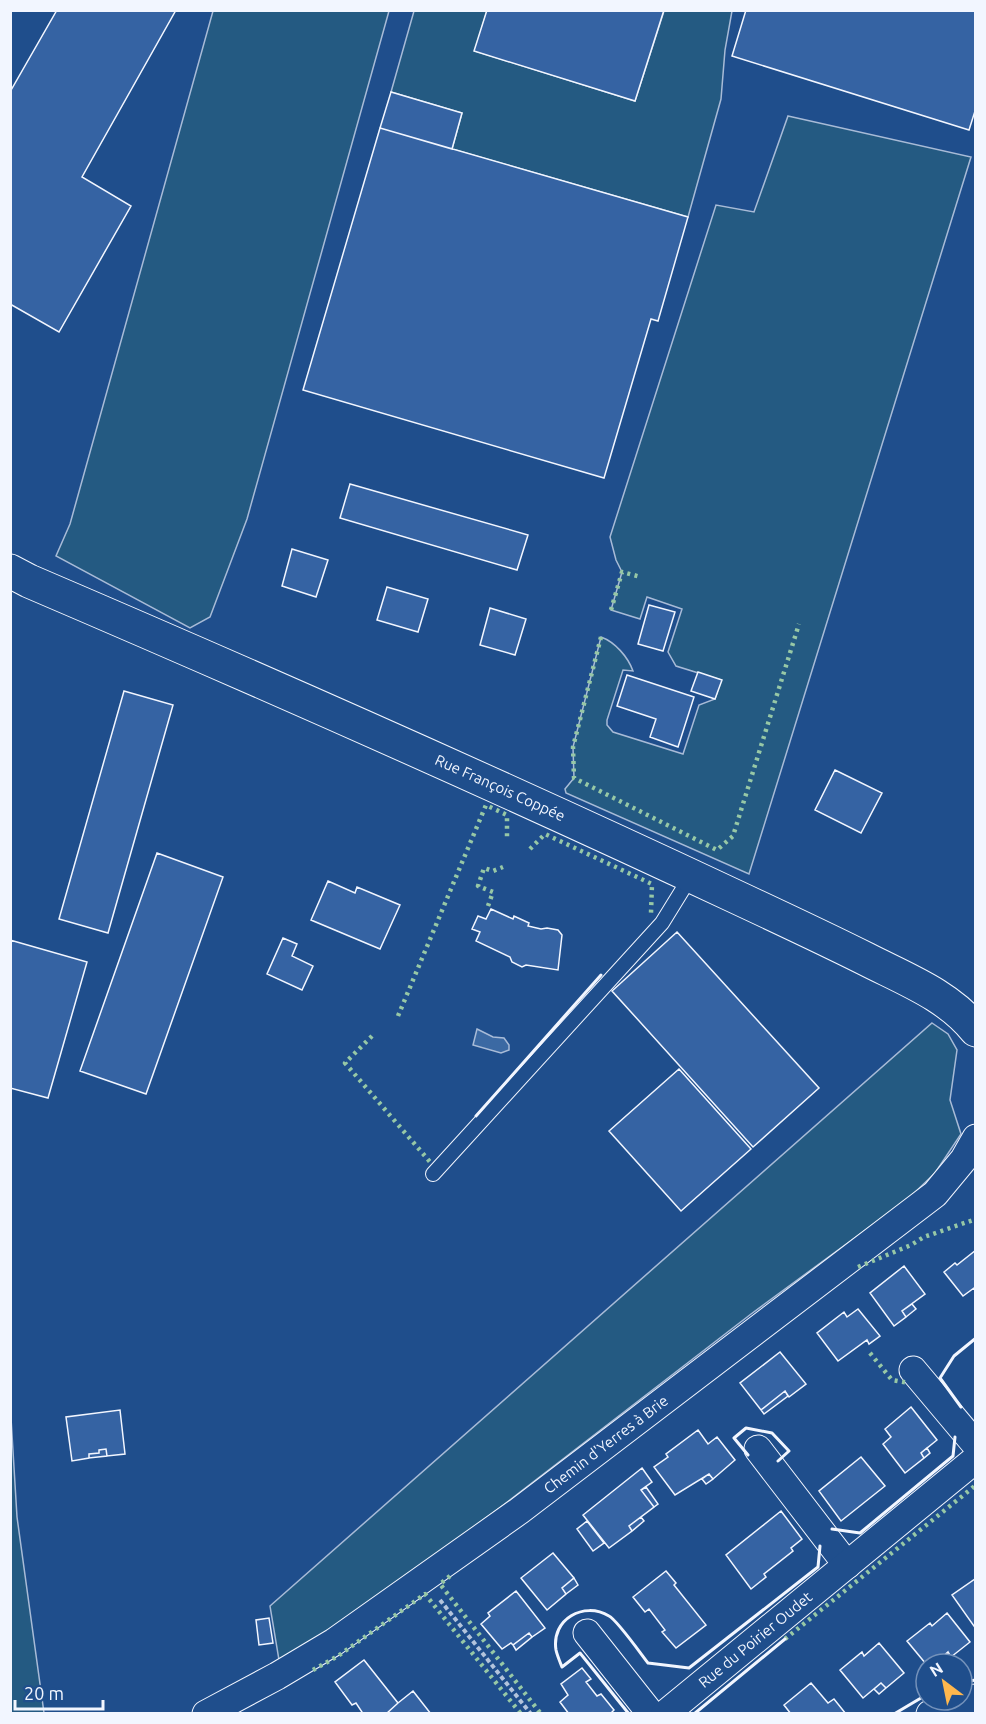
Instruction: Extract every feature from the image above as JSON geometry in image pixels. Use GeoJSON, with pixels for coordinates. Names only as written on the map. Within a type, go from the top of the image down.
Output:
{"type":"FeatureCollection","features":[{"type":"Feature","properties":{"kind":"street","name":"Rue François Coppée"},"geometry":{"type":"LineString","coordinates":[[10,571],[405,744],[691,876],[920,986],[948,1002],[975,1030]]}},
{"type":"Feature","properties":{"kind":"street","name":"Chemin d'Yerres à Brie"},"geometry":{"type":"LineString","coordinates":[[206,1713],[277,1676],[334,1642],[519,1511],[935,1194],[964,1159],[975,1138]]}},
{"type":"Feature","properties":{"kind":"street"},"geometry":{"type":"LineString","coordinates":[[913,1370],[975,1445]]}},
{"type":"Feature","properties":{"kind":"street"},"geometry":{"type":"LineString","coordinates":[[758,1449],[847,1565]]}},
{"type":"Feature","properties":{"kind":"street","name":"Rue du Poirier Oudet"},"geometry":{"type":"LineString","coordinates":[[665,1713],[975,1459]]}},
{"type":"Feature","properties":{"kind":"street"},"geometry":{"type":"LineString","coordinates":[[587,1633],[651,1713]]}},
{"type":"Feature","properties":{"kind":"street"},"geometry":{"type":"LineString","coordinates":[[930,1713],[954,1702],[975,1698]]}},
{"type":"Feature","properties":{"kind":"lane"},"geometry":{"type":"LineString","coordinates":[[433,1174],[662,923],[691,876]]}},
{"type":"Feature","properties":{"kind":"path"},"geometry":{"type":"LineString","coordinates":[[423,1579],[531,1713]]}},
{"type":"Feature","properties":{"kind":"shaded area"},"geometry":{"type":"Polygon","coordinates":[[[213,11],[389,11],[247,519],[210,617],[190,628],[56,556],[70,524],[213,11]]]}},
{"type":"Feature","properties":{"kind":"shaded area"},"geometry":{"type":"Polygon","coordinates":[[[414,11],[487,11],[475,51],[635,101],[664,11],[732,11],[725,50],[721,99],[688,217],[452,149],[462,113],[391,92],[414,11]]]}},
{"type":"Feature","properties":{"kind":"shaded area"},"geometry":{"type":"Polygon","coordinates":[[[788,116],[971,157],[749,874],[566,793],[565,789],[574,778],[573,747],[601,637],[611,642],[620,651],[628,660],[633,671],[623,670],[607,720],[607,725],[613,732],[683,754],[699,705],[715,699],[721,680],[676,666],[668,652],[682,609],[647,597],[640,619],[611,610],[622,572],[610,537],[716,205],[754,212],[788,116]]]}},
{"type":"Feature","properties":{"kind":"shaded area"},"geometry":{"type":"Polygon","coordinates":[[[932,1023],[948,1034],[957,1050],[950,1100],[961,1134],[935,1173],[909,1198],[751,1314],[506,1503],[339,1628],[280,1666],[270,1606],[932,1023]]]}},
{"type":"Feature","properties":{"kind":"shaded area"},"geometry":{"type":"Polygon","coordinates":[[[477,1029],[493,1037],[504,1038],[509,1045],[509,1050],[501,1053],[473,1045],[477,1029]]]}},
{"type":"Feature","properties":{"kind":"shaded area"},"geometry":{"type":"Polygon","coordinates":[[[11,1418],[17,1517],[44,1713],[11,1713],[11,1418]]]}},
{"type":"Feature","properties":{"kind":"building"},"geometry":{"type":"Polygon","coordinates":[[[57,10],[176,10],[82,177],[131,206],[59,332],[10,304],[10,92],[57,10]]]}},
{"type":"Feature","properties":{"kind":"building"},"geometry":{"type":"Polygon","coordinates":[[[487,10],[664,10],[635,101],[474,51],[487,10]]]}},
{"type":"Feature","properties":{"kind":"building"},"geometry":{"type":"Polygon","coordinates":[[[746,10],[976,10],[976,108],[969,130],[732,56],[746,10]]]}},
{"type":"Feature","properties":{"kind":"building"},"geometry":{"type":"Polygon","coordinates":[[[391,92],[462,113],[452,149],[380,128],[391,92]]]}},
{"type":"Feature","properties":{"kind":"building"},"geometry":{"type":"Polygon","coordinates":[[[380,128],[688,217],[658,321],[651,319],[604,478],[303,390],[380,128]]]}},
{"type":"Feature","properties":{"kind":"building"},"geometry":{"type":"Polygon","coordinates":[[[350,484],[528,535],[517,570],[340,518],[350,484]]]}},
{"type":"Feature","properties":{"kind":"building"},"geometry":{"type":"Polygon","coordinates":[[[292,549],[328,560],[316,597],[282,586],[292,549]]]}},
{"type":"Feature","properties":{"kind":"building"},"geometry":{"type":"Polygon","coordinates":[[[387,587],[428,599],[418,632],[377,620],[387,587]]]}},
{"type":"Feature","properties":{"kind":"building"},"geometry":{"type":"Polygon","coordinates":[[[649,605],[675,612],[663,651],[638,644],[649,605]]]}},
{"type":"Feature","properties":{"kind":"building"},"geometry":{"type":"Polygon","coordinates":[[[490,608],[526,619],[515,655],[480,645],[490,608]]]}},
{"type":"Feature","properties":{"kind":"building"},"geometry":{"type":"Polygon","coordinates":[[[698,672],[722,680],[715,699],[691,691],[698,672]]]}},
{"type":"Feature","properties":{"kind":"building"},"geometry":{"type":"Polygon","coordinates":[[[627,675],[694,697],[678,747],[650,737],[656,719],[617,706],[627,675]]]}},
{"type":"Feature","properties":{"kind":"building"},"geometry":{"type":"Polygon","coordinates":[[[124,691],[173,705],[108,933],[59,919],[124,691]]]}},
{"type":"Feature","properties":{"kind":"building"},"geometry":{"type":"Polygon","coordinates":[[[835,770],[882,793],[861,833],[815,810],[835,770]]]}},
{"type":"Feature","properties":{"kind":"building"},"geometry":{"type":"Polygon","coordinates":[[[157,853],[223,877],[146,1094],[80,1071],[157,853]]]}},
{"type":"Feature","properties":{"kind":"building"},"geometry":{"type":"Polygon","coordinates":[[[328,881],[355,893],[357,887],[400,905],[380,949],[311,920],[328,881]]]}},
{"type":"Feature","properties":{"kind":"building"},"geometry":{"type":"Polygon","coordinates":[[[491,909],[513,919],[514,916],[529,923],[528,926],[558,930],[562,935],[558,970],[526,965],[522,967],[512,962],[510,957],[476,941],[480,932],[472,929],[478,916],[486,919],[491,909]]]}},
{"type":"Feature","properties":{"kind":"building"},"geometry":{"type":"Polygon","coordinates":[[[677,932],[819,1088],[753,1147],[612,991],[677,932]]]}},
{"type":"Feature","properties":{"kind":"building"},"geometry":{"type":"Polygon","coordinates":[[[283,938],[297,944],[292,956],[313,966],[302,990],[267,974],[283,938]]]}},
{"type":"Feature","properties":{"kind":"building"},"geometry":{"type":"Polygon","coordinates":[[[10,940],[87,962],[48,1098],[10,1088],[10,940]]]}},
{"type":"Feature","properties":{"kind":"building"},"geometry":{"type":"Polygon","coordinates":[[[679,1069],[751,1149],[681,1211],[609,1131],[679,1069]]]}},
{"type":"Feature","properties":{"kind":"building"},"geometry":{"type":"Polygon","coordinates":[[[976,1250],[976,1291],[974,1288],[963,1296],[944,1272],[976,1250]]]}},
{"type":"Feature","properties":{"kind":"building"},"geometry":{"type":"Polygon","coordinates":[[[904,1266],[925,1294],[902,1311],[906,1317],[894,1326],[870,1293],[904,1266]]]}},
{"type":"Feature","properties":{"kind":"building"},"geometry":{"type":"Polygon","coordinates":[[[912,1304],[916,1309],[906,1317],[902,1311],[912,1304]]]}},
{"type":"Feature","properties":{"kind":"building"},"geometry":{"type":"Polygon","coordinates":[[[858,1309],[880,1336],[869,1344],[867,1340],[838,1361],[817,1333],[844,1312],[847,1317],[858,1309]]]}},
{"type":"Feature","properties":{"kind":"building"},"geometry":{"type":"Polygon","coordinates":[[[780,1352],[806,1384],[789,1397],[785,1391],[761,1410],[740,1383],[780,1352]]]}},
{"type":"Feature","properties":{"kind":"building"},"geometry":{"type":"Polygon","coordinates":[[[785,1391],[788,1396],[764,1414],[761,1410],[785,1391]]]}},
{"type":"Feature","properties":{"kind":"building"},"geometry":{"type":"Polygon","coordinates":[[[911,1407],[937,1440],[921,1453],[924,1458],[905,1473],[883,1444],[891,1437],[885,1429],[911,1407]]]}},
{"type":"Feature","properties":{"kind":"building"},"geometry":{"type":"Polygon","coordinates":[[[120,1410],[125,1454],[107,1456],[106,1449],[99,1450],[99,1453],[89,1454],[89,1458],[72,1461],[66,1417],[120,1410]]]}},
{"type":"Feature","properties":{"kind":"building"},"geometry":{"type":"Polygon","coordinates":[[[698,1430],[708,1444],[717,1437],[735,1460],[713,1479],[709,1474],[675,1495],[654,1467],[668,1457],[666,1454],[698,1430]]]}},
{"type":"Feature","properties":{"kind":"building"},"geometry":{"type":"Polygon","coordinates":[[[927,1448],[930,1453],[924,1458],[921,1453],[927,1448]]]}},
{"type":"Feature","properties":{"kind":"building"},"geometry":{"type":"Polygon","coordinates":[[[106,1449],[107,1456],[89,1458],[89,1454],[99,1453],[99,1450],[106,1449]]]}},
{"type":"Feature","properties":{"kind":"building"},"geometry":{"type":"Polygon","coordinates":[[[861,1457],[885,1486],[841,1521],[819,1491],[861,1457]]]}},
{"type":"Feature","properties":{"kind":"building"},"geometry":{"type":"Polygon","coordinates":[[[642,1468],[652,1482],[641,1490],[654,1507],[629,1526],[632,1531],[609,1548],[583,1515],[642,1468]]]}},
{"type":"Feature","properties":{"kind":"building"},"geometry":{"type":"Polygon","coordinates":[[[709,1474],[713,1479],[706,1484],[702,1479],[709,1474]]]}},
{"type":"Feature","properties":{"kind":"building"},"geometry":{"type":"Polygon","coordinates":[[[646,1487],[658,1504],[654,1507],[641,1490],[646,1487]]]}},
{"type":"Feature","properties":{"kind":"building"},"geometry":{"type":"Polygon","coordinates":[[[781,1511],[802,1539],[791,1548],[793,1551],[764,1574],[766,1577],[751,1589],[726,1555],[781,1511]]]}},
{"type":"Feature","properties":{"kind":"building"},"geometry":{"type":"Polygon","coordinates":[[[641,1517],[644,1521],[632,1531],[629,1526],[641,1517]]]}},
{"type":"Feature","properties":{"kind":"building"},"geometry":{"type":"Polygon","coordinates":[[[587,1521],[604,1543],[593,1551],[577,1529],[587,1521]]]}},
{"type":"Feature","properties":{"kind":"building"},"geometry":{"type":"Polygon","coordinates":[[[553,1553],[574,1578],[562,1588],[566,1594],[547,1610],[521,1578],[553,1553]]]}},
{"type":"Feature","properties":{"kind":"building"},"geometry":{"type":"Polygon","coordinates":[[[666,1571],[676,1583],[674,1585],[706,1625],[676,1648],[662,1632],[665,1630],[649,1609],[645,1612],[633,1597],[666,1571]]]}},
{"type":"Feature","properties":{"kind":"building"},"geometry":{"type":"Polygon","coordinates":[[[574,1578],[578,1585],[566,1594],[562,1588],[574,1578]]]}},
{"type":"Feature","properties":{"kind":"building"},"geometry":{"type":"Polygon","coordinates":[[[976,1580],[976,1629],[952,1595],[976,1580]]]}},
{"type":"Feature","properties":{"kind":"building"},"geometry":{"type":"Polygon","coordinates":[[[516,1591],[545,1628],[532,1637],[529,1633],[513,1645],[511,1643],[502,1649],[481,1624],[490,1616],[488,1613],[516,1591]]]}},
{"type":"Feature","properties":{"kind":"building"},"geometry":{"type":"Polygon","coordinates":[[[947,1613],[970,1642],[957,1652],[916,1652],[907,1641],[930,1623],[932,1626],[947,1613]]]}},
{"type":"Feature","properties":{"kind":"building"},"geometry":{"type":"Polygon","coordinates":[[[269,1618],[273,1643],[259,1645],[256,1620],[269,1618]]]}},
{"type":"Feature","properties":{"kind":"building"},"geometry":{"type":"Polygon","coordinates":[[[529,1633],[532,1637],[516,1650],[513,1645],[529,1633]]]}},
{"type":"Feature","properties":{"kind":"building"},"geometry":{"type":"Polygon","coordinates":[[[879,1643],[904,1673],[886,1688],[881,1683],[863,1698],[840,1670],[862,1652],[864,1656],[879,1643]]]}},
{"type":"Feature","properties":{"kind":"building"},"geometry":{"type":"Polygon","coordinates":[[[364,1660],[398,1703],[386,1714],[361,1714],[356,1703],[352,1705],[335,1682],[364,1660]]]}},
{"type":"Feature","properties":{"kind":"building"},"geometry":{"type":"Polygon","coordinates":[[[582,1668],[591,1679],[586,1682],[597,1696],[601,1694],[614,1710],[610,1714],[569,1714],[560,1702],[568,1695],[561,1684],[582,1668]]]}},
{"type":"Feature","properties":{"kind":"building"},"geometry":{"type":"Polygon","coordinates":[[[811,1683],[828,1703],[834,1699],[846,1714],[791,1714],[784,1705],[811,1683]]]}},
{"type":"Feature","properties":{"kind":"building"},"geometry":{"type":"Polygon","coordinates":[[[881,1683],[886,1688],[879,1694],[874,1689],[881,1683]]]}},
{"type":"Feature","properties":{"kind":"building"},"geometry":{"type":"Polygon","coordinates":[[[413,1691],[431,1714],[386,1714],[398,1703],[413,1691]]]}},
{"type":"Feature","properties":{"kind":"hedge"},"geometry":{"type":"LineString","coordinates":[[611,610],[622,572],[641,577]]}},
{"type":"Feature","properties":{"kind":"hedge"},"geometry":{"type":"LineString","coordinates":[[601,637],[573,747],[574,778],[717,850],[733,836],[799,624]]}},
{"type":"Feature","properties":{"kind":"hedge"},"geometry":{"type":"LineString","coordinates":[[398,1016],[486,805],[507,815],[507,837]]}},
{"type":"Feature","properties":{"kind":"hedge"},"geometry":{"type":"LineString","coordinates":[[530,849],[545,834],[652,884],[651,913]]}},
{"type":"Feature","properties":{"kind":"hedge"},"geometry":{"type":"LineString","coordinates":[[488,906],[493,892],[478,886],[484,868],[493,871],[503,867]]}},
{"type":"Feature","properties":{"kind":"hedge"},"geometry":{"type":"LineString","coordinates":[[372,1036],[345,1063],[431,1163]]}},
{"type":"Feature","properties":{"kind":"hedge"},"geometry":{"type":"LineString","coordinates":[[858,1267],[911,1245],[924,1237],[976,1219]]}},
{"type":"Feature","properties":{"kind":"hedge"},"geometry":{"type":"LineString","coordinates":[[870,1353],[892,1380],[909,1383]]}},
{"type":"Feature","properties":{"kind":"hedge"},"geometry":{"type":"LineString","coordinates":[[785,1639],[976,1485]]}},
{"type":"Feature","properties":{"kind":"hedge"},"geometry":{"type":"LineString","coordinates":[[450,1576],[440,1584],[541,1714]]}},
{"type":"Feature","properties":{"kind":"hedge"},"geometry":{"type":"LineString","coordinates":[[313,1670],[338,1656],[425,1594],[521,1714]]}},
{"type":"Feature","properties":{"kind":"wall"},"geometry":{"type":"LineString","coordinates":[[476,1116],[601,975]]}},
{"type":"Feature","properties":{"kind":"wall"},"geometry":{"type":"LineString","coordinates":[[961,1407],[940,1378],[954,1356],[976,1338]]}},
{"type":"Feature","properties":{"kind":"wall"},"geometry":{"type":"LineString","coordinates":[[748,1455],[734,1438],[746,1428],[772,1433],[789,1451],[778,1461]]}},
{"type":"Feature","properties":{"kind":"wall"},"geometry":{"type":"LineString","coordinates":[[832,1529],[860,1533],[953,1456],[955,1437]]}},
{"type":"Feature","properties":{"kind":"wall"},"geometry":{"type":"LineString","coordinates":[[629,1714],[580,1653],[562,1667],[556,1650],[556,1639],[564,1622],[580,1612],[599,1612],[609,1616],[617,1624],[648,1663],[689,1668],[818,1567],[820,1546]]}},
{"type":"Feature","properties":{"kind":"wall"},"geometry":{"type":"LineString","coordinates":[[694,1714],[785,1639]]}},
{"type":"Feature","properties":{"kind":"wall"},"geometry":{"type":"LineString","coordinates":[[894,1714],[914,1702]]}}]}
